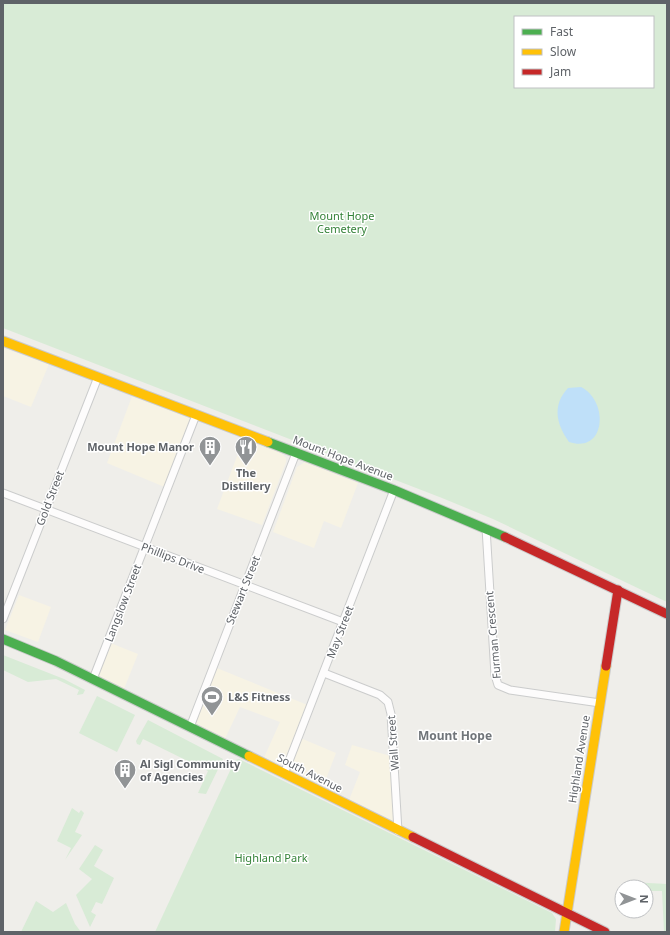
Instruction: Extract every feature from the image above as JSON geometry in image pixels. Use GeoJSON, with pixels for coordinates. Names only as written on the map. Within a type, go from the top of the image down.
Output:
{"type":"FeatureCollection","features":[{"type":"Feature","properties":{"kind":"main road","name":"Mount Hope Avenue"},"geometry":{"type":"LineString","coordinates":[[3,341],[394,490],[486,528],[667,614]]}},
{"type":"Feature","properties":{"kind":"main road","name":"Highland Avenue"},"geometry":{"type":"LineString","coordinates":[[564,932],[618,590]]}},
{"type":"Feature","properties":{"kind":"main road","name":"South Avenue"},"geometry":{"type":"LineString","coordinates":[[3,640],[56,661],[605,932]]}},
{"type":"Feature","properties":{"kind":"street","name":"Gold Street"},"geometry":{"type":"LineString","coordinates":[[3,619],[98,377]]}},
{"type":"Feature","properties":{"kind":"street","name":"Langslow Street"},"geometry":{"type":"LineString","coordinates":[[93,680],[196,415]]}},
{"type":"Feature","properties":{"kind":"street","name":"Stewart Street"},"geometry":{"type":"LineString","coordinates":[[190,727],[296,453]]}},
{"type":"Feature","properties":{"kind":"street","name":"May Street"},"geometry":{"type":"LineString","coordinates":[[284,774],[394,490]]}},
{"type":"Feature","properties":{"kind":"street","name":"Phillips Drive"},"geometry":{"type":"LineString","coordinates":[[3,493],[344,622]]}},
{"type":"Feature","properties":{"kind":"street","name":"Furman Crescent"},"geometry":{"type":"LineString","coordinates":[[486,528],[495,675],[498,685],[510,690],[600,703]]}},
{"type":"Feature","properties":{"kind":"street","name":"Wall Street"},"geometry":{"type":"LineString","coordinates":[[324,673],[380,695],[388,702],[391,714],[398,831]]}},
{"type":"Feature","properties":{"kind":"shaded area"},"geometry":{"type":"Polygon","coordinates":[[[3,348],[49,364],[31,407],[3,396],[3,348]]]}},
{"type":"Feature","properties":{"kind":"shaded area"},"geometry":{"type":"Polygon","coordinates":[[[134,391],[196,415],[167,488],[107,463],[134,391]]]}},
{"type":"Feature","properties":{"kind":"shaded area"},"geometry":{"type":"Polygon","coordinates":[[[244,438],[280,452],[286,458],[286,462],[262,525],[217,509],[244,438]]]}},
{"type":"Feature","properties":{"kind":"shaded area"},"geometry":{"type":"Polygon","coordinates":[[[305,462],[358,483],[341,528],[324,521],[314,548],[273,532],[297,467],[305,462]]]}},
{"type":"Feature","properties":{"kind":"shaded area"},"geometry":{"type":"Polygon","coordinates":[[[19,595],[51,607],[38,642],[5,630],[19,595]]]}},
{"type":"Feature","properties":{"kind":"shaded area"},"geometry":{"type":"Polygon","coordinates":[[[108,642],[138,654],[122,694],[93,679],[108,642]]]}},
{"type":"Feature","properties":{"kind":"shaded area"},"geometry":{"type":"Polygon","coordinates":[[[212,666],[310,706],[298,737],[336,753],[321,792],[262,762],[280,722],[240,707],[223,743],[190,727],[212,666]]]}},
{"type":"Feature","properties":{"kind":"shaded area"},"geometry":{"type":"Polygon","coordinates":[[[352,745],[394,757],[398,831],[347,805],[360,772],[345,765],[352,745]]]}},
{"type":"Feature","properties":{"kind":"green space","name":"Mount Hope Cemetery"},"geometry":{"type":"Polygon","coordinates":[[[3,3],[667,3],[667,602],[493,519],[3,328],[3,3]]]}},
{"type":"Feature","properties":{"kind":"green space"},"geometry":{"type":"Polygon","coordinates":[[[3,655],[64,679],[85,690],[83,694],[77,695],[79,690],[56,679],[28,682],[3,670],[3,655]]]}},
{"type":"Feature","properties":{"kind":"green space"},"geometry":{"type":"Polygon","coordinates":[[[97,696],[135,715],[117,752],[79,733],[97,696]]]}},
{"type":"Feature","properties":{"kind":"green space"},"geometry":{"type":"Polygon","coordinates":[[[148,720],[223,759],[206,794],[198,793],[208,771],[143,739],[140,745],[137,744],[136,741],[148,720]]]}},
{"type":"Feature","properties":{"kind":"green space","name":"Highland Park"},"geometry":{"type":"Polygon","coordinates":[[[239,759],[552,913],[556,919],[555,932],[155,932],[235,760],[239,759]]]}},
{"type":"Feature","properties":{"kind":"green space"},"geometry":{"type":"Polygon","coordinates":[[[72,808],[79,813],[81,810],[84,813],[75,832],[82,835],[65,860],[71,848],[57,841],[72,808]]]}},
{"type":"Feature","properties":{"kind":"green space"},"geometry":{"type":"Polygon","coordinates":[[[95,845],[103,850],[94,866],[114,878],[102,904],[96,902],[91,912],[96,915],[90,927],[76,895],[92,879],[79,869],[95,845]]]}},
{"type":"Feature","properties":{"kind":"green space"},"geometry":{"type":"Polygon","coordinates":[[[654,883],[667,884],[667,932],[664,932],[662,891],[654,891],[654,883]]]}},
{"type":"Feature","properties":{"kind":"green space"},"geometry":{"type":"Polygon","coordinates":[[[36,901],[53,912],[66,903],[75,924],[81,932],[21,932],[36,901]]]}},
{"type":"Feature","properties":{"kind":"water"},"geometry":{"type":"Polygon","coordinates":[[[581,387],[590,394],[596,403],[599,414],[599,424],[596,434],[590,440],[581,444],[569,442],[561,428],[558,408],[563,394],[568,388],[581,387]]]}},
{"type":"Feature","properties":{"kind":"traffic: fast"},"geometry":{"type":"LineString","coordinates":[[268,442],[394,490],[505,537]]}},
{"type":"Feature","properties":{"kind":"traffic: fast"},"geometry":{"type":"LineString","coordinates":[[3,639],[56,661],[249,756]]}},
{"type":"Feature","properties":{"kind":"traffic: slow"},"geometry":{"type":"LineString","coordinates":[[3,341],[268,442]]}},
{"type":"Feature","properties":{"kind":"traffic: slow"},"geometry":{"type":"LineString","coordinates":[[564,932],[606,666]]}},
{"type":"Feature","properties":{"kind":"traffic: slow"},"geometry":{"type":"LineString","coordinates":[[249,756],[413,837]]}},
{"type":"Feature","properties":{"kind":"traffic: jam"},"geometry":{"type":"LineString","coordinates":[[505,537],[667,614]]}},
{"type":"Feature","properties":{"kind":"traffic: jam"},"geometry":{"type":"LineString","coordinates":[[606,666],[618,590]]}},
{"type":"Feature","properties":{"kind":"traffic: jam"},"geometry":{"type":"LineString","coordinates":[[413,837],[605,932]]}},
{"type":"Feature","properties":{"kind":"place","name":"Mount Hope Manor"},"geometry":{"type":"Point","coordinates":[210,466]}},
{"type":"Feature","properties":{"kind":"place","name":"The Distillery"},"geometry":{"type":"Point","coordinates":[246,466]}},
{"type":"Feature","properties":{"kind":"place","name":"L&S Fitness"},"geometry":{"type":"Point","coordinates":[212,716]}},
{"type":"Feature","properties":{"kind":"place","name":"Al Sigl Community of Agencies"},"geometry":{"type":"Point","coordinates":[125,790]}},
{"type":"Feature","properties":{"kind":"district","name":"Mount Hope"},"geometry":{"type":"Point","coordinates":[455,736]}}]}
